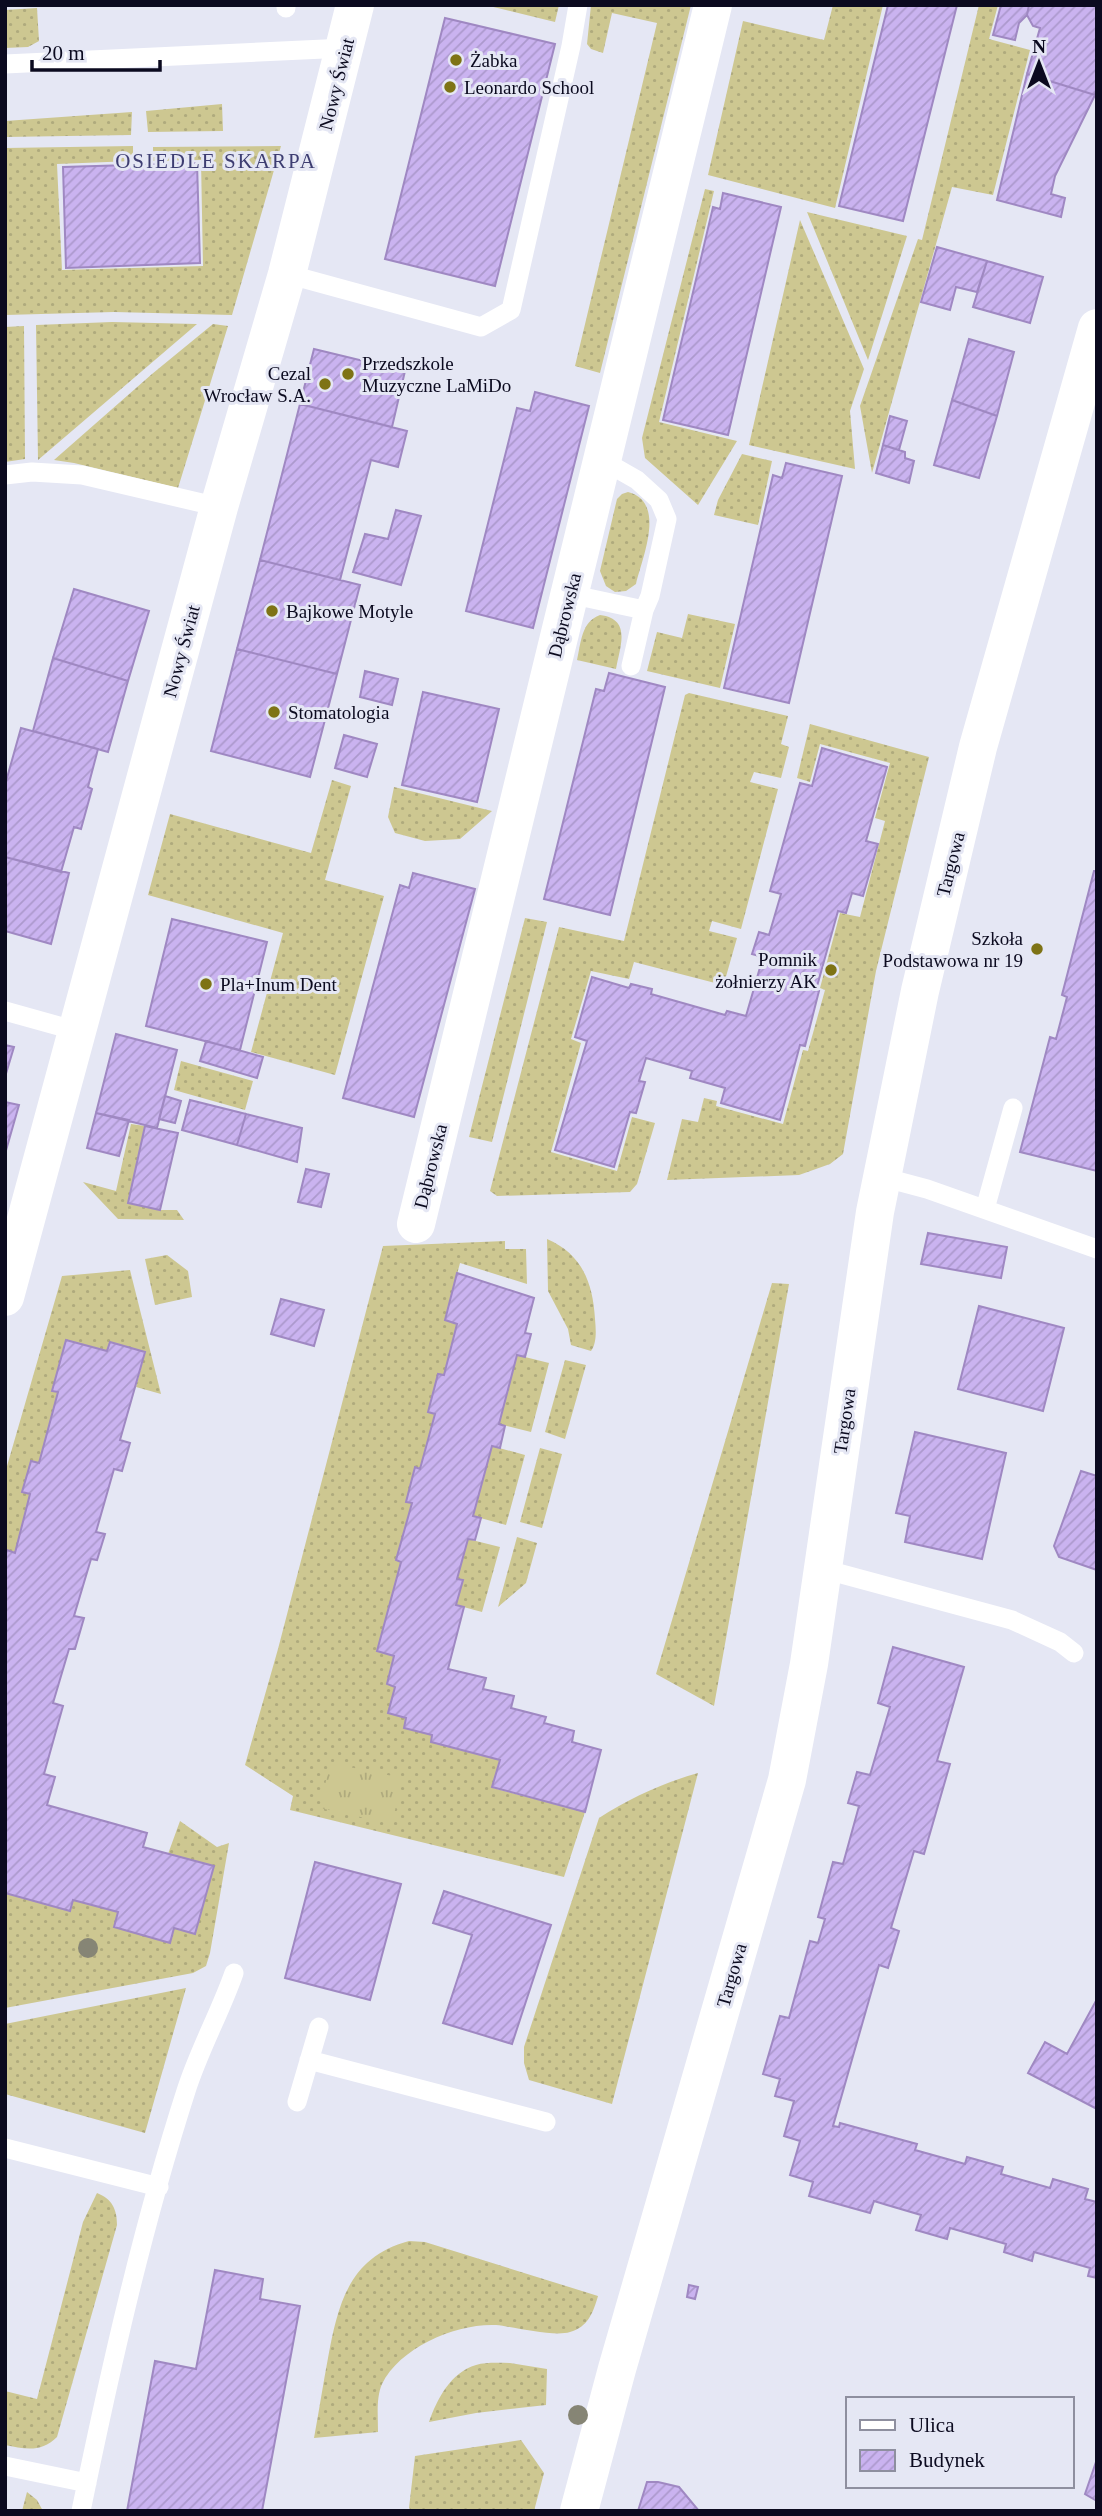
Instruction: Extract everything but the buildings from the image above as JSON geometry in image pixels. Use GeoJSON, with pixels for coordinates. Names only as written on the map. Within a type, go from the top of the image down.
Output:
{"type":"FeatureCollection","features":[{"type":"Feature","properties":{"kind":"street","name":"Nowy Świat"},"geometry":{"type":"LineString","coordinates":[[5,1297],[219,508],[287,274],[355,5]]}},
{"type":"Feature","properties":{"kind":"street","name":"Dąbrowska"},"geometry":{"type":"LineString","coordinates":[[416,1224],[713,5]]}},
{"type":"Feature","properties":{"kind":"street","name":"Targowa"},"geometry":{"type":"LineString","coordinates":[[579,2511],[617,2369],[784,1790],[796,1738],[881,1177],[920,991],[978,747],[1097,328]]}},
{"type":"Feature","properties":{"kind":"lane"},"geometry":{"type":"LineString","coordinates":[[287,274],[481,327],[511,310],[578,5]]}},
{"type":"Feature","properties":{"kind":"lane"},"geometry":{"type":"LineString","coordinates":[[5,64],[346,48]]}},
{"type":"Feature","properties":{"kind":"lane"},"geometry":{"type":"LineString","coordinates":[[602,460],[638,480],[659,500],[667,519],[631,666]]}},
{"type":"Feature","properties":{"kind":"lane"},"geometry":{"type":"LineString","coordinates":[[5,475],[32,472],[82,475],[219,508]]}},
{"type":"Feature","properties":{"kind":"lane"},"geometry":{"type":"LineString","coordinates":[[569,594],[644,610]]}},
{"type":"Feature","properties":{"kind":"lane"},"geometry":{"type":"LineString","coordinates":[[5,1011],[77,1031]]}},
{"type":"Feature","properties":{"kind":"lane"},"geometry":{"type":"LineString","coordinates":[[985,1209],[1013,1108]]}},
{"type":"Feature","properties":{"kind":"lane"},"geometry":{"type":"LineString","coordinates":[[881,1177],[927,1189],[1097,1249]]}},
{"type":"Feature","properties":{"kind":"lane"},"geometry":{"type":"LineString","coordinates":[[822,1569],[1012,1620],[1060,1642],[1074,1653]]}},
{"type":"Feature","properties":{"kind":"lane"},"geometry":{"type":"LineString","coordinates":[[81,2511],[123,2327],[188,2084],[234,1973]]}},
{"type":"Feature","properties":{"kind":"lane"},"geometry":{"type":"LineString","coordinates":[[297,2102],[319,2027]]}},
{"type":"Feature","properties":{"kind":"lane"},"geometry":{"type":"LineString","coordinates":[[309,2060],[547,2122]]}},
{"type":"Feature","properties":{"kind":"lane"},"geometry":{"type":"LineString","coordinates":[[5,2148],[159,2187]]}},
{"type":"Feature","properties":{"kind":"lane"},"geometry":{"type":"LineString","coordinates":[[5,2466],[87,2483]]}},
{"type":"Feature","properties":{"kind":"green space"},"geometry":{"type":"Polygon","coordinates":[[[485,5],[559,5],[555,22],[485,5]]]}},
{"type":"Feature","properties":{"kind":"green space"},"geometry":{"type":"Polygon","coordinates":[[[591,5],[691,5],[600,373],[575,366],[657,23],[612,13],[603,53],[591,49],[587,44],[591,5]]]}},
{"type":"Feature","properties":{"kind":"green space"},"geometry":{"type":"Polygon","coordinates":[[[833,5],[883,5],[835,208],[708,175],[743,21],[824,40],[833,5]]]}},
{"type":"Feature","properties":{"kind":"green space"},"geometry":{"type":"Polygon","coordinates":[[[979,5],[998,5],[989,39],[1030,50],[993,195],[952,187],[872,473],[860,406],[918,239],[922,240],[979,5]]]}},
{"type":"Feature","properties":{"kind":"green space"},"geometry":{"type":"Polygon","coordinates":[[[37,8],[39,41],[28,47],[5,48],[5,10],[37,8]]]}},
{"type":"Feature","properties":{"kind":"green space"},"geometry":{"type":"Polygon","coordinates":[[[222,104],[223,131],[148,132],[146,111],[222,104]]]}},
{"type":"Feature","properties":{"kind":"green space"},"geometry":{"type":"Polygon","coordinates":[[[132,112],[131,135],[5,137],[5,121],[132,112]]]}},
{"type":"Feature","properties":{"kind":"green space"},"geometry":{"type":"Polygon","coordinates":[[[133,146],[133,161],[57,164],[62,270],[203,266],[201,160],[153,161],[153,147],[281,146],[232,315],[114,312],[5,315],[5,148],[133,146]]]}},
{"type":"Feature","properties":{"kind":"green space"},"geometry":{"type":"Polygon","coordinates":[[[705,189],[714,191],[659,422],[737,441],[698,505],[645,458],[642,438],[705,189]]]}},
{"type":"Feature","properties":{"kind":"green space"},"geometry":{"type":"Polygon","coordinates":[[[807,212],[907,236],[868,360],[807,212]]]}},
{"type":"Feature","properties":{"kind":"green space"},"geometry":{"type":"Polygon","coordinates":[[[800,220],[864,369],[850,411],[855,469],[749,445],[800,220]]]}},
{"type":"Feature","properties":{"kind":"green space"},"geometry":{"type":"Polygon","coordinates":[[[112,322],[197,324],[38,460],[36,325],[112,322]]]}},
{"type":"Feature","properties":{"kind":"green space"},"geometry":{"type":"Polygon","coordinates":[[[213,324],[228,326],[178,488],[54,460],[152,374],[213,324]]]}},
{"type":"Feature","properties":{"kind":"green space"},"geometry":{"type":"Polygon","coordinates":[[[24,326],[25,459],[5,462],[5,327],[24,326]]]}},
{"type":"Feature","properties":{"kind":"green space"},"geometry":{"type":"Polygon","coordinates":[[[742,454],[772,461],[758,525],[714,515],[718,500],[742,454]]]}},
{"type":"Feature","properties":{"kind":"green space"},"geometry":{"type":"Polygon","coordinates":[[[628,492],[640,498],[647,507],[649,532],[636,584],[626,591],[615,592],[606,586],[600,571],[617,499],[628,492]]]}},
{"type":"Feature","properties":{"kind":"green space"},"geometry":{"type":"Polygon","coordinates":[[[688,614],[735,624],[720,688],[647,671],[657,632],[682,638],[688,614]]]}},
{"type":"Feature","properties":{"kind":"green space"},"geometry":{"type":"Polygon","coordinates":[[[600,615],[617,622],[620,628],[622,635],[616,669],[577,660],[585,628],[600,615]]]}},
{"type":"Feature","properties":{"kind":"green space"},"geometry":{"type":"Polygon","coordinates":[[[689,693],[788,716],[781,744],[789,747],[781,778],[754,772],[750,782],[778,789],[741,929],[712,921],[709,931],[737,938],[725,980],[719,984],[634,962],[629,979],[591,971],[571,1039],[581,1043],[551,1152],[617,1171],[632,1117],[655,1123],[637,1184],[630,1192],[497,1196],[490,1191],[559,927],[624,941],[685,695],[689,693]]]}},
{"type":"Feature","properties":{"kind":"green space"},"geometry":{"type":"Polygon","coordinates":[[[810,724],[929,757],[876,971],[843,1154],[830,1164],[799,1175],[667,1180],[682,1119],[698,1122],[704,1098],[717,1101],[716,1106],[783,1124],[803,1050],[808,1051],[825,990],[820,988],[840,913],[860,917],[885,821],[875,818],[890,763],[820,744],[810,782],[797,778],[810,724]]]}},
{"type":"Feature","properties":{"kind":"green space"},"geometry":{"type":"Polygon","coordinates":[[[332,780],[351,786],[325,880],[384,896],[335,1075],[251,1052],[283,933],[148,895],[170,814],[311,853],[332,780]]]}},
{"type":"Feature","properties":{"kind":"green space"},"geometry":{"type":"Polygon","coordinates":[[[394,787],[492,811],[460,839],[425,841],[395,833],[388,817],[394,787]]]}},
{"type":"Feature","properties":{"kind":"green space"},"geometry":{"type":"Polygon","coordinates":[[[525,918],[547,922],[492,1142],[469,1137],[525,918]]]}},
{"type":"Feature","properties":{"kind":"green space"},"geometry":{"type":"Polygon","coordinates":[[[181,1061],[253,1081],[245,1110],[174,1090],[181,1061]]]}},
{"type":"Feature","properties":{"kind":"green space"},"geometry":{"type":"Polygon","coordinates":[[[131,1124],[145,1126],[128,1203],[160,1210],[177,1210],[184,1220],[118,1219],[83,1182],[116,1191],[131,1124]]]}},
{"type":"Feature","properties":{"kind":"green space"},"geometry":{"type":"Polygon","coordinates":[[[547,1239],[559,1245],[577,1261],[588,1282],[596,1328],[591,1351],[571,1345],[568,1329],[548,1291],[547,1239]]]}},
{"type":"Feature","properties":{"kind":"green space"},"geometry":{"type":"Polygon","coordinates":[[[505,1241],[505,1249],[526,1249],[527,1284],[460,1263],[445,1320],[457,1324],[444,1375],[438,1374],[429,1412],[435,1414],[420,1469],[415,1468],[406,1501],[412,1503],[396,1560],[401,1562],[377,1651],[394,1656],[387,1684],[395,1687],[388,1713],[406,1718],[404,1728],[432,1735],[431,1742],[500,1760],[493,1788],[585,1812],[564,1877],[290,1810],[293,1796],[245,1765],[383,1246],[505,1241]]]}},
{"type":"Feature","properties":{"kind":"green space"},"geometry":{"type":"Polygon","coordinates":[[[167,1255],[188,1271],[192,1297],[155,1305],[145,1259],[167,1255]]]}},
{"type":"Feature","properties":{"kind":"green space"},"geometry":{"type":"Polygon","coordinates":[[[130,1270],[161,1394],[136,1387],[145,1352],[110,1342],[107,1351],[66,1341],[52,1390],[58,1392],[39,1463],[31,1461],[22,1492],[30,1494],[15,1553],[7,1551],[5,1557],[5,1473],[62,1276],[130,1270]]]}},
{"type":"Feature","properties":{"kind":"green space"},"geometry":{"type":"Polygon","coordinates":[[[772,1283],[789,1284],[714,1706],[656,1674],[772,1283]]]}},
{"type":"Feature","properties":{"kind":"green space"},"geometry":{"type":"Polygon","coordinates":[[[517,1355],[549,1363],[531,1432],[499,1424],[517,1355]]]}},
{"type":"Feature","properties":{"kind":"green space"},"geometry":{"type":"Polygon","coordinates":[[[565,1360],[586,1365],[565,1439],[545,1432],[565,1360]]]}},
{"type":"Feature","properties":{"kind":"green space"},"geometry":{"type":"Polygon","coordinates":[[[492,1446],[525,1455],[506,1525],[473,1516],[492,1446]]]}},
{"type":"Feature","properties":{"kind":"green space"},"geometry":{"type":"Polygon","coordinates":[[[540,1448],[562,1454],[542,1528],[520,1522],[540,1448]]]}},
{"type":"Feature","properties":{"kind":"green space"},"geometry":{"type":"Polygon","coordinates":[[[517,1537],[537,1543],[526,1583],[498,1607],[517,1537]]]}},
{"type":"Feature","properties":{"kind":"green space"},"geometry":{"type":"Polygon","coordinates":[[[468,1539],[500,1547],[482,1612],[456,1605],[463,1581],[457,1579],[468,1539]]]}},
{"type":"Feature","properties":{"kind":"green space"},"geometry":{"type":"Polygon","coordinates":[[[330,1763],[402,1778],[392,1824],[320,1808],[330,1763]]]}},
{"type":"Feature","properties":{"kind":"green space"},"geometry":{"type":"Polygon","coordinates":[[[698,1773],[612,2104],[529,2080],[524,2063],[524,2047],[599,1818],[647,1792],[698,1773]]]}},
{"type":"Feature","properties":{"kind":"green space"},"geometry":{"type":"Polygon","coordinates":[[[180,1821],[217,1847],[229,1843],[206,1966],[193,1973],[5,2008],[5,1893],[69,1911],[73,1900],[118,1912],[170,1943],[174,1928],[195,1934],[214,1867],[168,1854],[180,1821]]]}},
{"type":"Feature","properties":{"kind":"green space"},"geometry":{"type":"Polygon","coordinates":[[[186,1988],[145,2133],[5,2094],[5,2024],[186,1988]]]}},
{"type":"Feature","properties":{"kind":"green space"},"geometry":{"type":"Polygon","coordinates":[[[97,2193],[113,2205],[117,2225],[57,2437],[39,2448],[5,2445],[5,2391],[37,2399],[83,2222],[97,2193]]]}},
{"type":"Feature","properties":{"kind":"green space"},"geometry":{"type":"Polygon","coordinates":[[[409,2241],[425,2242],[598,2296],[592,2314],[581,2327],[570,2332],[554,2333],[481,2325],[431,2340],[402,2359],[382,2384],[378,2401],[378,2432],[314,2438],[332,2338],[342,2301],[350,2285],[372,2258],[409,2241]]]}},
{"type":"Feature","properties":{"kind":"green space"},"geometry":{"type":"Polygon","coordinates":[[[510,2363],[547,2369],[546,2405],[476,2413],[429,2422],[446,2387],[459,2374],[480,2364],[510,2363]]]}},
{"type":"Feature","properties":{"kind":"green space"},"geometry":{"type":"Polygon","coordinates":[[[521,2440],[544,2473],[534,2511],[412,2511],[409,2508],[415,2456],[521,2440]]]}},
{"type":"Feature","properties":{"kind":"green space"},"geometry":{"type":"Polygon","coordinates":[[[27,2492],[37,2500],[43,2511],[22,2511],[27,2492]]]}},
{"type":"Feature","properties":{"kind":"place","name":"Żabka"},"geometry":{"type":"Point","coordinates":[456,60]}},
{"type":"Feature","properties":{"kind":"place","name":"Leonardo School"},"geometry":{"type":"Point","coordinates":[450,87]}},
{"type":"Feature","properties":{"kind":"place","name":"Przedszkole Muzyczne LaMiDo"},"geometry":{"type":"Point","coordinates":[348,374]}},
{"type":"Feature","properties":{"kind":"place","name":"Cezal Wrocław S.A."},"geometry":{"type":"Point","coordinates":[325,384]}},
{"type":"Feature","properties":{"kind":"place","name":"Bajkowe Motyle"},"geometry":{"type":"Point","coordinates":[272,611]}},
{"type":"Feature","properties":{"kind":"place","name":"Stomatologia"},"geometry":{"type":"Point","coordinates":[274,712]}},
{"type":"Feature","properties":{"kind":"place","name":"Szkoła Podstawowa nr 19"},"geometry":{"type":"Point","coordinates":[1037,949]}},
{"type":"Feature","properties":{"kind":"place","name":"Pomnik żołnierzy AK"},"geometry":{"type":"Point","coordinates":[831,970]}},
{"type":"Feature","properties":{"kind":"place","name":"Pla+Inum Dent"},"geometry":{"type":"Point","coordinates":[206,984]}},
{"type":"Feature","properties":{"kind":"district","name":"OSIEDLE SKARPA"},"geometry":{"type":"Point","coordinates":[216,161]}}]}
